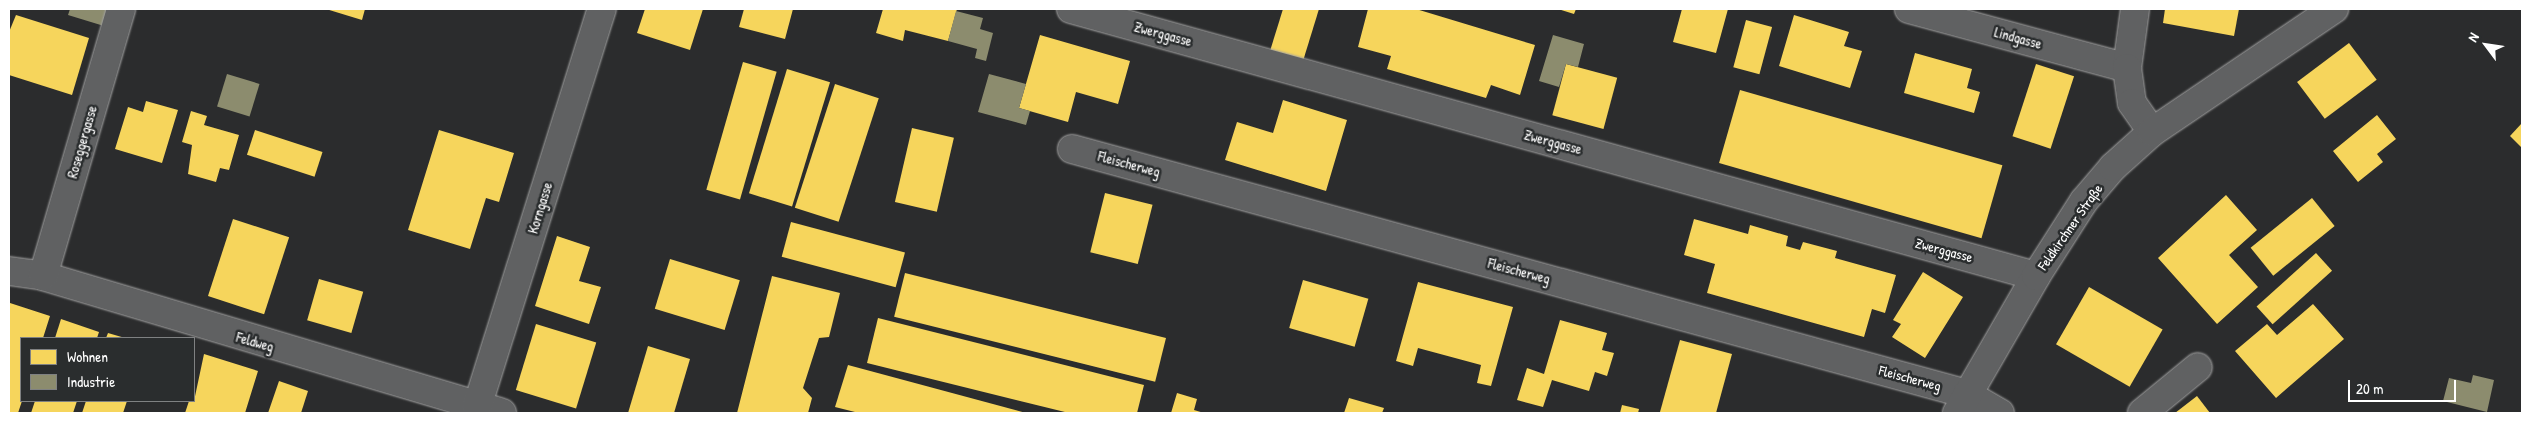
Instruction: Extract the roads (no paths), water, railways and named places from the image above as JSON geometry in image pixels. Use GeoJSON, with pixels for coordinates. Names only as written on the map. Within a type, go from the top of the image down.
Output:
{"type":"FeatureCollection","features":[{"type":"Feature","properties":{"kind":"street","name":"Roseggergasse"},"geometry":{"type":"LineString","coordinates":[[43,276],[121,9]]}},
{"type":"Feature","properties":{"kind":"street","name":"Korngasse"},"geometry":{"type":"LineString","coordinates":[[490,410],[602,9]]}},
{"type":"Feature","properties":{"kind":"street","name":"Zwerggasse"},"geometry":{"type":"LineString","coordinates":[[1071,9],[2036,276]]}},
{"type":"Feature","properties":{"kind":"street","name":"Lindgasse"},"geometry":{"type":"LineString","coordinates":[[1909,9],[2127,68]]}},
{"type":"Feature","properties":{"kind":"street"},"geometry":{"type":"LineString","coordinates":[[2135,9],[2127,68],[2132,103],[2152,132]]}},
{"type":"Feature","properties":{"kind":"street","name":"Feldkirchner Straße"},"geometry":{"type":"LineString","coordinates":[[1962,404],[2036,276],[2084,201],[2152,132],[2334,9]]}},
{"type":"Feature","properties":{"kind":"street","name":"Fleischerweg"},"geometry":{"type":"LineString","coordinates":[[1072,149],[1962,404]]}},
{"type":"Feature","properties":{"kind":"street","name":"Feldweg"},"geometry":{"type":"LineString","coordinates":[[9,271],[43,276],[490,410]]}},
{"type":"Feature","properties":{"kind":"street"},"geometry":{"type":"LineString","coordinates":[[2142,413],[2198,366]]}},
{"type":"Feature","properties":{"kind":"street"},"geometry":{"type":"LineString","coordinates":[[1962,404],[2000,413]]}}]}
